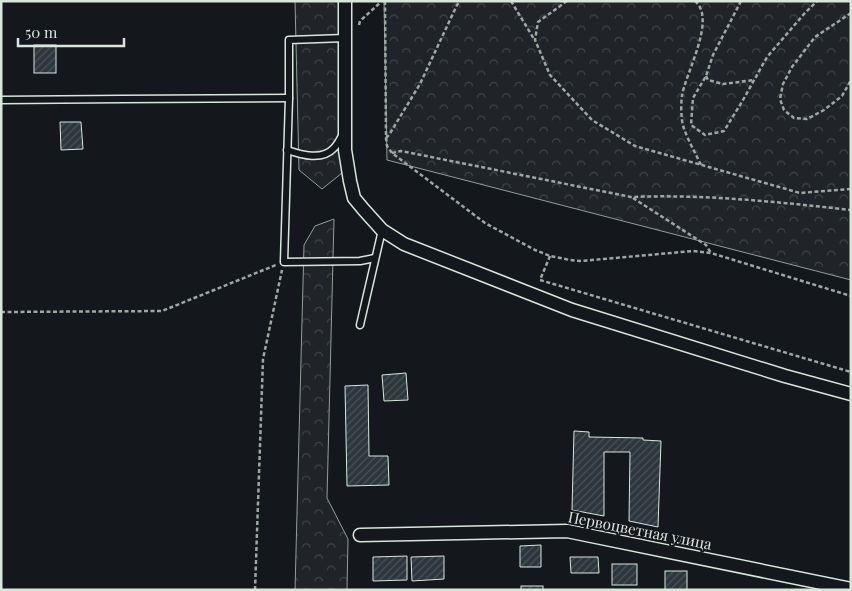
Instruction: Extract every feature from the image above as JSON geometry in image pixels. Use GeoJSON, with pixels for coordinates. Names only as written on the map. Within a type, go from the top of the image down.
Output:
{"type":"FeatureCollection","features":[{"type":"Feature","properties":{"kind":"street"},"geometry":{"type":"LineString","coordinates":[[345,1],[345,150],[350,181],[354,198],[382,230],[404,244],[572,310],[786,376],[851,394]]}},
{"type":"Feature","properties":{"kind":"street","name":"Первоцветная улица"},"geometry":{"type":"LineString","coordinates":[[360,535],[567,531],[851,588]]}},
{"type":"Feature","properties":{"kind":"lane"},"geometry":{"type":"LineString","coordinates":[[345,38],[289,40],[284,262],[360,261],[375,258]]}},
{"type":"Feature","properties":{"kind":"lane"},"geometry":{"type":"LineString","coordinates":[[1,100],[289,98]]}},
{"type":"Feature","properties":{"kind":"lane"},"geometry":{"type":"LineString","coordinates":[[287,150],[307,156],[319,156],[333,150],[345,132]]}},
{"type":"Feature","properties":{"kind":"lane"},"geometry":{"type":"LineString","coordinates":[[360,325],[382,230]]}},
{"type":"Feature","properties":{"kind":"path"},"geometry":{"type":"LineString","coordinates":[[345,38],[355,38],[360,21],[383,1]]}},
{"type":"Feature","properties":{"kind":"path"},"geometry":{"type":"LineString","coordinates":[[383,1],[387,146],[392,153],[485,223],[535,250],[550,256],[570,260],[581,261],[693,251],[711,253],[851,296]]}},
{"type":"Feature","properties":{"kind":"path"},"geometry":{"type":"LineString","coordinates":[[386,138],[420,84],[460,1]]}},
{"type":"Feature","properties":{"kind":"path"},"geometry":{"type":"LineString","coordinates":[[511,1],[535,40],[550,76],[592,120],[635,146],[800,193],[851,189]]}},
{"type":"Feature","properties":{"kind":"path"},"geometry":{"type":"LineString","coordinates":[[535,40],[538,22],[567,1]]}},
{"type":"Feature","properties":{"kind":"path"},"geometry":{"type":"LineString","coordinates":[[695,1],[699,4],[702,16],[701,34],[682,95],[682,122],[701,165]]}},
{"type":"Feature","properties":{"kind":"path"},"geometry":{"type":"LineString","coordinates":[[741,1],[713,55],[706,76],[693,98],[691,125],[705,135],[724,131],[767,57],[817,1]]}},
{"type":"Feature","properties":{"kind":"path"},"geometry":{"type":"LineString","coordinates":[[851,13],[815,37],[792,67],[783,84],[780,99],[784,110],[794,118],[807,119],[824,110],[842,96],[851,80]]}},
{"type":"Feature","properties":{"kind":"path"},"geometry":{"type":"LineString","coordinates":[[706,76],[708,80],[723,84],[754,80]]}},
{"type":"Feature","properties":{"kind":"path"},"geometry":{"type":"LineString","coordinates":[[392,153],[401,151],[632,197],[655,196],[752,200],[851,210]]}},
{"type":"Feature","properties":{"kind":"path"},"geometry":{"type":"LineString","coordinates":[[632,197],[706,244],[711,253]]}},
{"type":"Feature","properties":{"kind":"path"},"geometry":{"type":"LineString","coordinates":[[550,256],[540,280],[851,372]]}},
{"type":"Feature","properties":{"kind":"path"},"geometry":{"type":"LineString","coordinates":[[1,312],[162,311],[284,262]]}},
{"type":"Feature","properties":{"kind":"path"},"geometry":{"type":"LineString","coordinates":[[255,590],[263,359],[284,262]]}},
{"type":"Feature","properties":{"kind":"green space"},"geometry":{"type":"Polygon","coordinates":[[[295,1],[344,1],[347,169],[322,189],[299,170],[295,1]]]}},
{"type":"Feature","properties":{"kind":"green space"},"geometry":{"type":"Polygon","coordinates":[[[384,1],[851,1],[851,280],[387,160],[384,1]]]}},
{"type":"Feature","properties":{"kind":"green space"},"geometry":{"type":"Polygon","coordinates":[[[334,219],[327,498],[348,539],[347,590],[295,590],[304,245],[315,226],[334,219]]]}},
{"type":"Feature","properties":{"kind":"building"},"geometry":{"type":"Polygon","coordinates":[[[34,45],[56,45],[56,73],[34,73],[34,45]]]}},
{"type":"Feature","properties":{"kind":"building"},"geometry":{"type":"Polygon","coordinates":[[[60,122],[81,122],[83,149],[61,150],[60,122]]]}},
{"type":"Feature","properties":{"kind":"building"},"geometry":{"type":"Polygon","coordinates":[[[406,373],[408,400],[384,401],[382,375],[406,373]]]}},
{"type":"Feature","properties":{"kind":"building"},"geometry":{"type":"Polygon","coordinates":[[[368,385],[369,456],[388,456],[389,485],[347,486],[345,386],[368,385]]]}},
{"type":"Feature","properties":{"kind":"building"},"geometry":{"type":"Polygon","coordinates":[[[574,431],[589,432],[589,437],[643,438],[643,440],[661,441],[658,527],[629,521],[630,452],[604,452],[604,516],[572,510],[574,431]]]}},
{"type":"Feature","properties":{"kind":"building"},"geometry":{"type":"Polygon","coordinates":[[[541,545],[541,567],[520,567],[520,546],[541,545]]]}},
{"type":"Feature","properties":{"kind":"building"},"geometry":{"type":"Polygon","coordinates":[[[407,556],[407,580],[373,581],[373,557],[407,556]]]}},
{"type":"Feature","properties":{"kind":"building"},"geometry":{"type":"Polygon","coordinates":[[[444,556],[444,579],[412,581],[411,557],[444,556]]]}},
{"type":"Feature","properties":{"kind":"building"},"geometry":{"type":"Polygon","coordinates":[[[570,557],[598,557],[599,573],[571,573],[570,557]]]}},
{"type":"Feature","properties":{"kind":"building"},"geometry":{"type":"Polygon","coordinates":[[[612,564],[637,564],[637,585],[612,585],[612,564]]]}},
{"type":"Feature","properties":{"kind":"building"},"geometry":{"type":"Polygon","coordinates":[[[665,571],[687,571],[687,590],[665,590],[665,571]]]}},
{"type":"Feature","properties":{"kind":"building"},"geometry":{"type":"Polygon","coordinates":[[[521,586],[543,586],[543,590],[521,590],[521,586]]]}}]}
